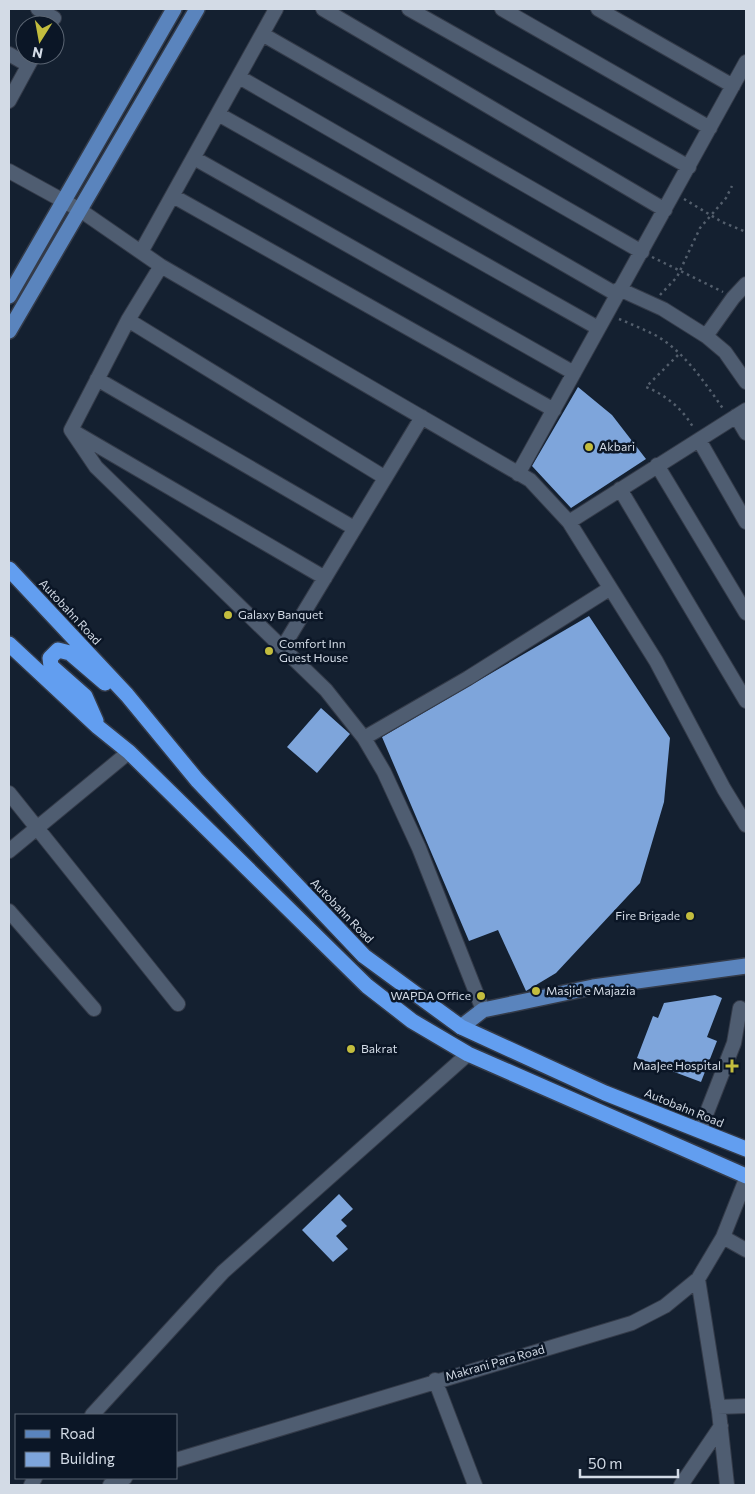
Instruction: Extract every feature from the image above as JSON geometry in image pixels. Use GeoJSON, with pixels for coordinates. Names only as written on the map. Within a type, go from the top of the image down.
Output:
{"type":"FeatureCollection","features":[{"type":"Feature","properties":{"kind":"highway","name":"Autobahn Road"},"geometry":{"type":"LineString","coordinates":[[9,569],[127,695],[197,780],[364,956],[461,1027],[605,1093],[700,1130],[745,1145]]}},
{"type":"Feature","properties":{"kind":"highway"},"geometry":{"type":"LineString","coordinates":[[9,644],[98,727],[129,752],[367,986],[412,1021],[468,1054],[746,1178]]}},
{"type":"Feature","properties":{"kind":"highway"},"geometry":{"type":"LineString","coordinates":[[98,727],[85,696],[51,666],[50,658],[58,650],[70,654],[100,680],[127,695]]}},
{"type":"Feature","properties":{"kind":"main road"},"geometry":{"type":"LineString","coordinates":[[9,296],[174,9]]}},
{"type":"Feature","properties":{"kind":"main road"},"geometry":{"type":"LineString","coordinates":[[9,331],[197,9]]}},
{"type":"Feature","properties":{"kind":"main road"},"geometry":{"type":"LineString","coordinates":[[461,1027],[483,1010],[593,987],[746,966]]}},
{"type":"Feature","properties":{"kind":"street"},"geometry":{"type":"LineString","coordinates":[[38,9],[51,15]]}},
{"type":"Feature","properties":{"kind":"street"},"geometry":{"type":"LineString","coordinates":[[141,252],[276,9]]}},
{"type":"Feature","properties":{"kind":"street"},"geometry":{"type":"LineString","coordinates":[[323,9],[665,210]]}},
{"type":"Feature","properties":{"kind":"street"},"geometry":{"type":"LineString","coordinates":[[409,9],[689,167]]}},
{"type":"Feature","properties":{"kind":"street"},"geometry":{"type":"LineString","coordinates":[[502,9],[710,128]]}},
{"type":"Feature","properties":{"kind":"street"},"geometry":{"type":"LineString","coordinates":[[598,9],[733,86]]}},
{"type":"Feature","properties":{"kind":"street"},"geometry":{"type":"LineString","coordinates":[[262,34],[642,252]]}},
{"type":"Feature","properties":{"kind":"street"},"geometry":{"type":"LineString","coordinates":[[518,474],[617,291],[642,252],[746,62]]}},
{"type":"Feature","properties":{"kind":"street"},"geometry":{"type":"LineString","coordinates":[[9,101],[28,65]]}},
{"type":"Feature","properties":{"kind":"street"},"geometry":{"type":"LineString","coordinates":[[238,77],[617,291],[654,305],[685,321],[725,352],[746,382]]}},
{"type":"Feature","properties":{"kind":"street"},"geometry":{"type":"LineString","coordinates":[[218,114],[598,328]]}},
{"type":"Feature","properties":{"kind":"street"},"geometry":{"type":"LineString","coordinates":[[194,158],[574,373]]}},
{"type":"Feature","properties":{"kind":"street"},"geometry":{"type":"LineString","coordinates":[[9,171],[80,210],[161,266],[530,480],[569,522],[609,589],[656,661],[724,789],[746,823]]}},
{"type":"Feature","properties":{"kind":"street"},"geometry":{"type":"LineString","coordinates":[[173,196],[554,410]]}},
{"type":"Feature","properties":{"kind":"street"},"geometry":{"type":"LineString","coordinates":[[71,430],[128,320],[161,266]]}},
{"type":"Feature","properties":{"kind":"street"},"geometry":{"type":"LineString","coordinates":[[706,336],[733,298],[746,284]]}},
{"type":"Feature","properties":{"kind":"street"},"geometry":{"type":"LineString","coordinates":[[128,320],[384,477]]}},
{"type":"Feature","properties":{"kind":"street"},"geometry":{"type":"LineString","coordinates":[[97,380],[354,528]]}},
{"type":"Feature","properties":{"kind":"street"},"geometry":{"type":"LineString","coordinates":[[569,522],[738,415],[746,433]]}},
{"type":"Feature","properties":{"kind":"street"},"geometry":{"type":"LineString","coordinates":[[283,647],[422,417]]}},
{"type":"Feature","properties":{"kind":"street"},"geometry":{"type":"LineString","coordinates":[[71,430],[325,578]]}},
{"type":"Feature","properties":{"kind":"street"},"geometry":{"type":"LineString","coordinates":[[71,430],[96,467],[173,544],[326,690],[364,738],[384,772],[419,848],[483,1010]]}},
{"type":"Feature","properties":{"kind":"street"},"geometry":{"type":"LineString","coordinates":[[699,440],[746,522]]}},
{"type":"Feature","properties":{"kind":"street"},"geometry":{"type":"LineString","coordinates":[[657,465],[746,613]]}},
{"type":"Feature","properties":{"kind":"street"},"geometry":{"type":"LineString","coordinates":[[620,489],[746,701]]}},
{"type":"Feature","properties":{"kind":"street"},"geometry":{"type":"LineString","coordinates":[[364,738],[476,672],[609,589]]}},
{"type":"Feature","properties":{"kind":"street"},"geometry":{"type":"LineString","coordinates":[[9,851],[129,752]]}},
{"type":"Feature","properties":{"kind":"street"},"geometry":{"type":"LineString","coordinates":[[9,793],[178,1004]]}},
{"type":"Feature","properties":{"kind":"street"},"geometry":{"type":"LineString","coordinates":[[9,911],[94,1009]]}},
{"type":"Feature","properties":{"kind":"street"},"geometry":{"type":"LineString","coordinates":[[700,1130],[734,1043],[740,1008]]}},
{"type":"Feature","properties":{"kind":"street"},"geometry":{"type":"LineString","coordinates":[[93,1414],[223,1272],[468,1054]]}},
{"type":"Feature","properties":{"kind":"street","name":"Makrani Para Road"},"geometry":{"type":"LineString","coordinates":[[178,1459],[435,1380],[632,1322],[665,1306],[698,1279],[723,1237],[746,1178]]}},
{"type":"Feature","properties":{"kind":"street"},"geometry":{"type":"LineString","coordinates":[[723,1237],[746,1250]]}},
{"type":"Feature","properties":{"kind":"street"},"geometry":{"type":"LineString","coordinates":[[698,1279],[721,1426],[727,1485]]}},
{"type":"Feature","properties":{"kind":"street"},"geometry":{"type":"LineString","coordinates":[[435,1380],[475,1485]]}},
{"type":"Feature","properties":{"kind":"street"},"geometry":{"type":"LineString","coordinates":[[718,1407],[746,1406]]}},
{"type":"Feature","properties":{"kind":"street"},"geometry":{"type":"LineString","coordinates":[[681,1485],[721,1426]]}},
{"type":"Feature","properties":{"kind":"street"},"geometry":{"type":"LineString","coordinates":[[110,1485],[123,1479]]}},
{"type":"Feature","properties":{"kind":"path"},"geometry":{"type":"LineString","coordinates":[[654,305],[679,273],[700,228],[726,198],[732,186]]}},
{"type":"Feature","properties":{"kind":"path"},"geometry":{"type":"LineString","coordinates":[[674,193],[722,222],[746,232]]}},
{"type":"Feature","properties":{"kind":"path"},"geometry":{"type":"LineString","coordinates":[[642,252],[679,273],[733,298]]}},
{"type":"Feature","properties":{"kind":"path"},"geometry":{"type":"LineString","coordinates":[[606,313],[656,336],[702,378],[738,415]]}},
{"type":"Feature","properties":{"kind":"path"},"geometry":{"type":"LineString","coordinates":[[678,355],[646,387],[659,392],[676,406],[693,426],[699,440]]}},
{"type":"Feature","properties":{"kind":"building","name":"Akbari"},"geometry":{"type":"Polygon","coordinates":[[[578,387],[612,415],[646,459],[571,508],[532,466],[578,387]]]}},
{"type":"Feature","properties":{"kind":"building"},"geometry":{"type":"Polygon","coordinates":[[[589,616],[670,738],[664,802],[640,883],[556,973],[526,991],[498,930],[469,941],[382,737],[589,616]]]}},
{"type":"Feature","properties":{"kind":"building"},"geometry":{"type":"Polygon","coordinates":[[[321,708],[350,734],[317,773],[287,747],[321,708]]]}},
{"type":"Feature","properties":{"kind":"building"},"geometry":{"type":"Polygon","coordinates":[[[715,995],[722,998],[707,1037],[717,1041],[701,1082],[637,1058],[653,1016],[658,1018],[664,1003],[715,995]]]}},
{"type":"Feature","properties":{"kind":"building"},"geometry":{"type":"Polygon","coordinates":[[[339,1194],[353,1209],[341,1220],[347,1226],[336,1236],[348,1249],[333,1262],[302,1230],[339,1194]]]}},
{"type":"Feature","properties":{"kind":"place","name":"Akbari"},"geometry":{"type":"Point","coordinates":[589,447]}},
{"type":"Feature","properties":{"kind":"place","name":"Galaxy Banquet"},"geometry":{"type":"Point","coordinates":[228,615]}},
{"type":"Feature","properties":{"kind":"place","name":"Comfort Inn Guest House"},"geometry":{"type":"Point","coordinates":[269,651]}},
{"type":"Feature","properties":{"kind":"place","name":"Fire Brigade"},"geometry":{"type":"Point","coordinates":[690,916]}},
{"type":"Feature","properties":{"kind":"place","name":"Masjid e Majazia"},"geometry":{"type":"Point","coordinates":[536,991]}},
{"type":"Feature","properties":{"kind":"place","name":"WAPDA Office"},"geometry":{"type":"Point","coordinates":[481,996]}},
{"type":"Feature","properties":{"kind":"place","name":"Bakrat"},"geometry":{"type":"Point","coordinates":[351,1049]}},
{"type":"Feature","properties":{"kind":"place","name":"MaaJee Hospital"},"geometry":{"type":"Point","coordinates":[732,1066]}}]}
